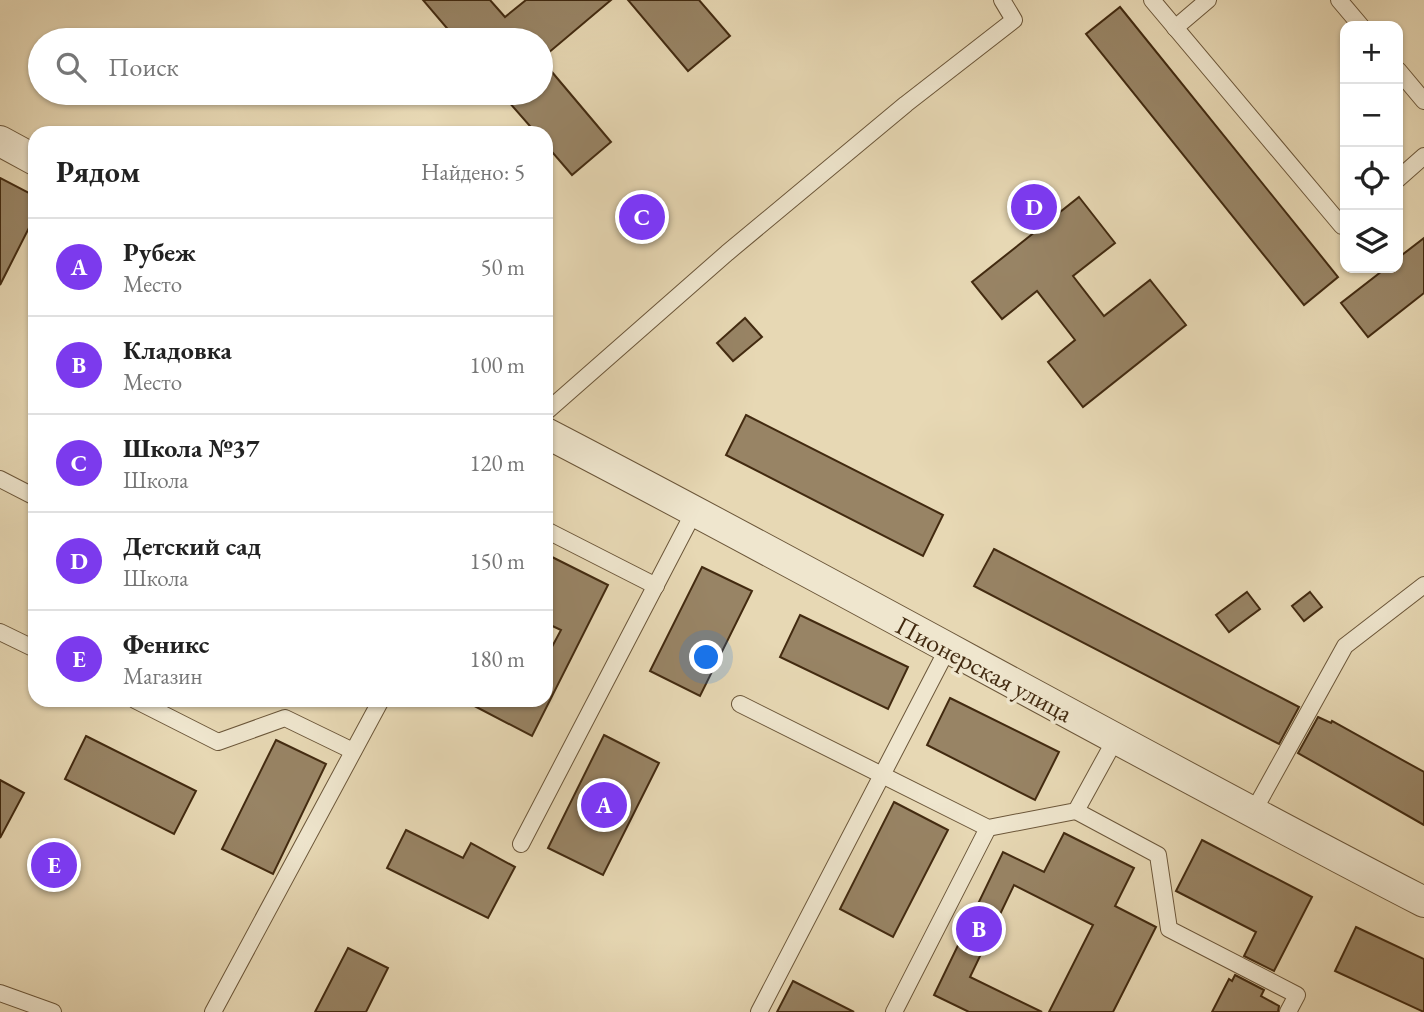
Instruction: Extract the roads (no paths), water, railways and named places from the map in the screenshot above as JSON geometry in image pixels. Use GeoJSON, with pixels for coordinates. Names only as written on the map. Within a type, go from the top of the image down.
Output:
{"type":"FeatureCollection","features":[{"type":"Feature","properties":{"kind":"street"},"geometry":{"type":"LineString","coordinates":[[0,141],[28,156]]}},
{"type":"Feature","properties":{"kind":"street","name":"Пионерская улица"},"geometry":{"type":"LineString","coordinates":[[553,437],[695,510],[947,650],[1252,814],[1424,902]]}},
{"type":"Feature","properties":{"kind":"lane"},"geometry":{"type":"LineString","coordinates":[[553,406],[843,156],[1014,20],[1002,0]]}},
{"type":"Feature","properties":{"kind":"lane"},"geometry":{"type":"LineString","coordinates":[[1152,0],[1340,224]]}},
{"type":"Feature","properties":{"kind":"lane"},"geometry":{"type":"LineString","coordinates":[[1175,27],[1208,0]]}},
{"type":"Feature","properties":{"kind":"lane"},"geometry":{"type":"LineString","coordinates":[[1339,0],[1357,21]]}},
{"type":"Feature","properties":{"kind":"lane"},"geometry":{"type":"LineString","coordinates":[[1403,76],[1424,102]]}},
{"type":"Feature","properties":{"kind":"lane"},"geometry":{"type":"LineString","coordinates":[[1403,175],[1424,156]]}},
{"type":"Feature","properties":{"kind":"lane"},"geometry":{"type":"LineString","coordinates":[[0,480],[28,494]]}},
{"type":"Feature","properties":{"kind":"lane"},"geometry":{"type":"LineString","coordinates":[[521,844],[695,510]]}},
{"type":"Feature","properties":{"kind":"lane"},"geometry":{"type":"LineString","coordinates":[[553,534],[656,586]]}},
{"type":"Feature","properties":{"kind":"lane"},"geometry":{"type":"LineString","coordinates":[[1252,814],[1345,646],[1424,585]]}},
{"type":"Feature","properties":{"kind":"lane"},"geometry":{"type":"LineString","coordinates":[[0,632],[28,646]]}},
{"type":"Feature","properties":{"kind":"lane"},"geometry":{"type":"LineString","coordinates":[[759,1012],[947,650]]}},
{"type":"Feature","properties":{"kind":"lane"},"geometry":{"type":"LineString","coordinates":[[740,704],[988,828],[1076,811],[1158,855],[1168,929],[1297,995],[1288,1012]]}},
{"type":"Feature","properties":{"kind":"lane"},"geometry":{"type":"LineString","coordinates":[[149,707],[218,742],[285,718],[353,751]]}},
{"type":"Feature","properties":{"kind":"lane"},"geometry":{"type":"LineString","coordinates":[[213,1012],[377,707]]}},
{"type":"Feature","properties":{"kind":"lane"},"geometry":{"type":"LineString","coordinates":[[1076,811],[1115,740]]}},
{"type":"Feature","properties":{"kind":"lane"},"geometry":{"type":"LineString","coordinates":[[894,1012],[988,828]]}},
{"type":"Feature","properties":{"kind":"lane"},"geometry":{"type":"LineString","coordinates":[[0,993],[53,1012]]}},
{"type":"Feature","properties":{"kind":"place","name":"Детский сад"},"geometry":{"type":"Point","coordinates":[1034,207]}},
{"type":"Feature","properties":{"kind":"place","name":"Школа №37"},"geometry":{"type":"Point","coordinates":[642,217]}},
{"type":"Feature","properties":{"kind":"place","name":"Рубеж"},"geometry":{"type":"Point","coordinates":[604,805]}},
{"type":"Feature","properties":{"kind":"place","name":"Феникс"},"geometry":{"type":"Point","coordinates":[54,865]}},
{"type":"Feature","properties":{"kind":"place","name":"Кладовка"},"geometry":{"type":"Point","coordinates":[979,929]}}]}
